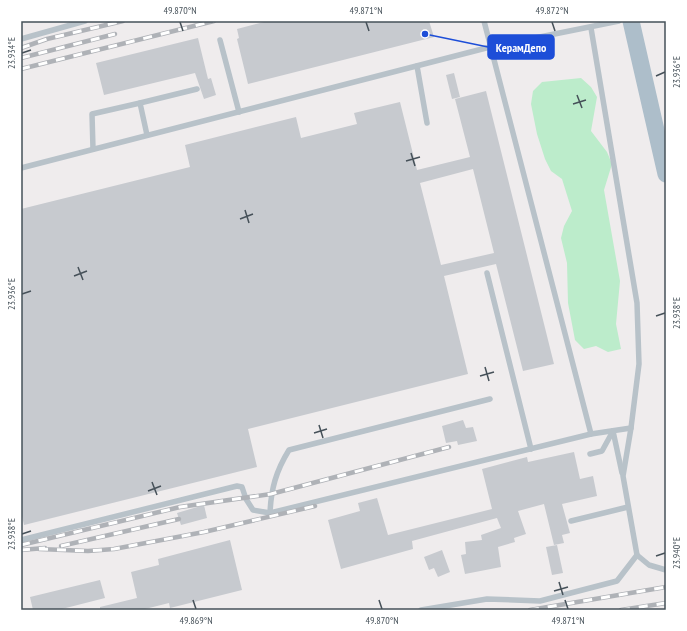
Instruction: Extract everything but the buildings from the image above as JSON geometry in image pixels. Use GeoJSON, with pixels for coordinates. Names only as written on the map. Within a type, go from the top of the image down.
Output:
{"type":"FeatureCollection","features":[{"type":"Feature","properties":{"kind":"main road"},"geometry":{"type":"LineString","coordinates":[[631,21],[666,174]]}},
{"type":"Feature","properties":{"kind":"lane"},"geometry":{"type":"LineString","coordinates":[[21,39],[85,21]]}},
{"type":"Feature","properties":{"kind":"lane"},"geometry":{"type":"LineString","coordinates":[[484,21],[591,434]]}},
{"type":"Feature","properties":{"kind":"lane"},"geometry":{"type":"LineString","coordinates":[[21,168],[490,47],[620,21]]}},
{"type":"Feature","properties":{"kind":"lane"},"geometry":{"type":"LineString","coordinates":[[591,28],[637,303],[638,364],[632,428],[622,476]]}},
{"type":"Feature","properties":{"kind":"lane"},"geometry":{"type":"LineString","coordinates":[[220,40],[238,112]]}},
{"type":"Feature","properties":{"kind":"lane"},"geometry":{"type":"LineString","coordinates":[[417,66],[427,123]]}},
{"type":"Feature","properties":{"kind":"lane"},"geometry":{"type":"LineString","coordinates":[[93,149],[92,114],[197,89]]}},
{"type":"Feature","properties":{"kind":"lane"},"geometry":{"type":"LineString","coordinates":[[140,103],[147,135]]}},
{"type":"Feature","properties":{"kind":"lane"},"geometry":{"type":"LineString","coordinates":[[487,273],[531,449]]}},
{"type":"Feature","properties":{"kind":"lane"},"geometry":{"type":"LineString","coordinates":[[270,513],[271,492],[278,468],[289,450],[490,399]]}},
{"type":"Feature","properties":{"kind":"lane"},"geometry":{"type":"LineString","coordinates":[[21,540],[47,535],[237,486],[242,487],[246,499],[253,510],[270,513],[591,434],[632,428]]}},
{"type":"Feature","properties":{"kind":"lane"},"geometry":{"type":"LineString","coordinates":[[590,454],[602,451],[613,431]]}},
{"type":"Feature","properties":{"kind":"lane"},"geometry":{"type":"LineString","coordinates":[[613,431],[637,555],[649,565],[666,570]]}},
{"type":"Feature","properties":{"kind":"lane"},"geometry":{"type":"LineString","coordinates":[[571,521],[628,507]]}},
{"type":"Feature","properties":{"kind":"lane"},"geometry":{"type":"LineString","coordinates":[[421,610],[487,599],[540,601],[617,581],[637,555]]}},
{"type":"Feature","properties":{"kind":"green space"},"geometry":{"type":"Polygon","coordinates":[[[581,78],[591,87],[597,97],[591,131],[607,152],[612,164],[604,190],[620,281],[616,324],[621,349],[608,352],[596,346],[584,349],[575,340],[568,303],[567,263],[561,238],[564,226],[572,211],[562,179],[551,171],[545,159],[537,134],[531,104],[533,91],[542,82],[581,78]]]}},
{"type":"Feature","properties":{"kind":"railway"},"geometry":{"type":"LineString","coordinates":[[21,48],[47,39],[123,21]]}},
{"type":"Feature","properties":{"kind":"railway"},"geometry":{"type":"LineString","coordinates":[[21,69],[214,21]]}},
{"type":"Feature","properties":{"kind":"railway"},"geometry":{"type":"LineString","coordinates":[[21,58],[115,34]]}},
{"type":"Feature","properties":{"kind":"railway"},"geometry":{"type":"LineString","coordinates":[[21,545],[180,507],[271,494],[449,447]]}},
{"type":"Feature","properties":{"kind":"railway"},"geometry":{"type":"LineString","coordinates":[[39,549],[88,551],[114,549],[204,532],[315,506]]}},
{"type":"Feature","properties":{"kind":"railway"},"geometry":{"type":"LineString","coordinates":[[61,546],[179,519]]}},
{"type":"Feature","properties":{"kind":"railway"},"geometry":{"type":"LineString","coordinates":[[21,550],[45,548]]}},
{"type":"Feature","properties":{"kind":"railway"},"geometry":{"type":"LineString","coordinates":[[530,610],[666,587]]}},
{"type":"Feature","properties":{"kind":"railway"},"geometry":{"type":"LineString","coordinates":[[621,610],[666,603]]}},
{"type":"Feature","properties":{"kind":"place","name":"КерамДепо"},"geometry":{"type":"Point","coordinates":[425,34]}}]}
